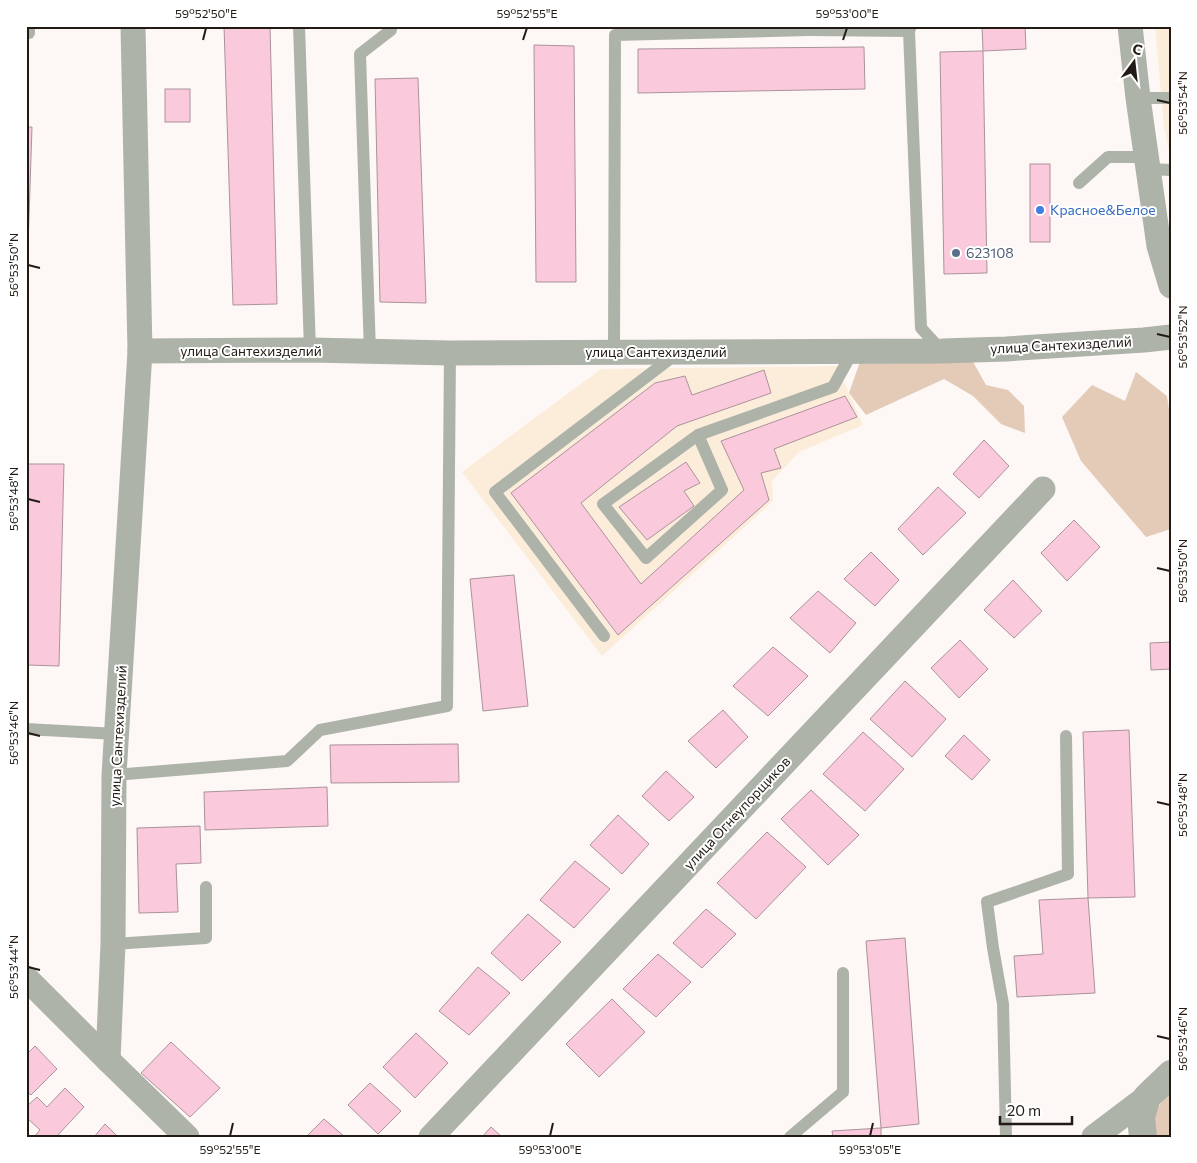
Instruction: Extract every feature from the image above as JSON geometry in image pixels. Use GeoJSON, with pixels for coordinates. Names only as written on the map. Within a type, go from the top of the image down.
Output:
{"type":"FeatureCollection","features":[{"type":"Feature","properties":{"kind":"street","name":"улица Сантехизделий"},"geometry":{"type":"LineString","coordinates":[[108,1060],[113,944],[114,775],[140,351],[133,26]]}},
{"type":"Feature","properties":{"kind":"street"},"geometry":{"type":"LineString","coordinates":[[1130,26],[1138,98],[1155,165],[1171,286]]}},
{"type":"Feature","properties":{"kind":"street","name":"улица Сантехизделий"},"geometry":{"type":"LineString","coordinates":[[140,351],[310,350],[450,353],[942,351],[1006,349],[1171,337]]}},
{"type":"Feature","properties":{"kind":"street","name":"улица Огнеупорщиков"},"geometry":{"type":"LineString","coordinates":[[431,1137],[1043,489]]}},
{"type":"Feature","properties":{"kind":"street"},"geometry":{"type":"LineString","coordinates":[[26,978],[187,1137]]}},
{"type":"Feature","properties":{"kind":"street"},"geometry":{"type":"LineString","coordinates":[[1094,1137],[1147,1097],[1171,1074]]}},
{"type":"Feature","properties":{"kind":"street"},"geometry":{"type":"LineString","coordinates":[[1143,1137],[1142,1117],[1147,1097]]}},
{"type":"Feature","properties":{"kind":"lane"},"geometry":{"type":"LineString","coordinates":[[299,26],[310,350]]}},
{"type":"Feature","properties":{"kind":"lane"},"geometry":{"type":"LineString","coordinates":[[370,352],[360,54],[391,30],[391,26]]}},
{"type":"Feature","properties":{"kind":"lane"},"geometry":{"type":"LineString","coordinates":[[614,352],[615,35],[808,28],[910,29],[921,328],[942,351]]}},
{"type":"Feature","properties":{"kind":"lane"},"geometry":{"type":"LineString","coordinates":[[1138,98],[1171,98]]}},
{"type":"Feature","properties":{"kind":"lane"},"geometry":{"type":"LineString","coordinates":[[1079,183],[1108,157],[1155,165]]}},
{"type":"Feature","properties":{"kind":"lane"},"geometry":{"type":"LineString","coordinates":[[698,435],[722,490],[646,558],[604,504],[698,435],[833,387],[853,351]]}},
{"type":"Feature","properties":{"kind":"lane"},"geometry":{"type":"LineString","coordinates":[[604,636],[495,492],[679,352]]}},
{"type":"Feature","properties":{"kind":"lane"},"geometry":{"type":"LineString","coordinates":[[114,775],[287,761],[320,730],[447,706],[450,353]]}},
{"type":"Feature","properties":{"kind":"lane"},"geometry":{"type":"LineString","coordinates":[[26,730],[117,734]]}},
{"type":"Feature","properties":{"kind":"lane"},"geometry":{"type":"LineString","coordinates":[[1006,1137],[1003,1004],[992,948],[987,902],[1068,874],[1066,736]]}},
{"type":"Feature","properties":{"kind":"lane"},"geometry":{"type":"LineString","coordinates":[[113,944],[206,938],[206,886]]}},
{"type":"Feature","properties":{"kind":"lane"},"geometry":{"type":"LineString","coordinates":[[790,1137],[842,1092],[844,973]]}},
{"type":"Feature","properties":{"kind":"shaded area"},"geometry":{"type":"Polygon","coordinates":[[[1155,26],[1171,26],[1171,161],[1164,127],[1155,26]]]}},
{"type":"Feature","properties":{"kind":"shaded area"},"geometry":{"type":"Polygon","coordinates":[[[861,359],[972,360],[986,385],[1008,390],[1024,406],[1025,433],[1001,424],[973,396],[944,379],[866,415],[849,393],[861,359]]]}},
{"type":"Feature","properties":{"kind":"shaded area"},"geometry":{"type":"Polygon","coordinates":[[[837,366],[863,425],[799,452],[772,481],[773,501],[602,656],[462,472],[601,369],[837,366]]]}},
{"type":"Feature","properties":{"kind":"shaded area"},"geometry":{"type":"Polygon","coordinates":[[[1136,372],[1167,396],[1171,423],[1171,529],[1146,537],[1081,461],[1062,417],[1092,385],[1125,401],[1136,372]]]}},
{"type":"Feature","properties":{"kind":"shaded area"},"geometry":{"type":"Polygon","coordinates":[[[1171,1092],[1171,1137],[1153,1137],[1154,1123],[1159,1107],[1171,1092]]]}},
{"type":"Feature","properties":{"kind":"building"},"geometry":{"type":"Polygon","coordinates":[[[224,26],[270,26],[277,304],[233,305],[224,26]]]}},
{"type":"Feature","properties":{"kind":"building"},"geometry":{"type":"Polygon","coordinates":[[[982,26],[1025,26],[1026,49],[983,51],[982,26]]]}},
{"type":"Feature","properties":{"kind":"building"},"geometry":{"type":"Polygon","coordinates":[[[534,45],[574,46],[576,282],[536,282],[534,45]]]}},
{"type":"Feature","properties":{"kind":"building"},"geometry":{"type":"Polygon","coordinates":[[[864,47],[865,89],[638,93],[638,49],[864,47]]]}},
{"type":"Feature","properties":{"kind":"building"},"geometry":{"type":"Polygon","coordinates":[[[983,51],[987,273],[944,274],[940,52],[983,51]]]}},
{"type":"Feature","properties":{"kind":"building"},"geometry":{"type":"Polygon","coordinates":[[[418,78],[426,303],[380,302],[375,79],[418,78]]]}},
{"type":"Feature","properties":{"kind":"building"},"geometry":{"type":"Polygon","coordinates":[[[165,89],[190,89],[190,122],[165,122],[165,89]]]}},
{"type":"Feature","properties":{"kind":"building"},"geometry":{"type":"Polygon","coordinates":[[[26,127],[32,127],[26,307],[26,127]]]}},
{"type":"Feature","properties":{"kind":"building"},"geometry":{"type":"Polygon","coordinates":[[[1030,164],[1050,164],[1050,242],[1030,242],[1030,164]]]}},
{"type":"Feature","properties":{"kind":"building"},"geometry":{"type":"Polygon","coordinates":[[[764,370],[771,393],[677,426],[581,503],[641,584],[744,490],[721,441],[845,396],[857,417],[774,449],[781,468],[761,473],[769,500],[618,635],[511,493],[655,383],[685,376],[692,395],[764,370]]]}},
{"type":"Feature","properties":{"kind":"building"},"geometry":{"type":"Polygon","coordinates":[[[984,440],[1009,466],[979,498],[953,474],[984,440]]]}},
{"type":"Feature","properties":{"kind":"building"},"geometry":{"type":"Polygon","coordinates":[[[686,462],[700,483],[684,491],[694,506],[647,540],[619,507],[686,462]]]}},
{"type":"Feature","properties":{"kind":"building"},"geometry":{"type":"Polygon","coordinates":[[[26,464],[64,464],[59,666],[26,665],[26,464]]]}},
{"type":"Feature","properties":{"kind":"building"},"geometry":{"type":"Polygon","coordinates":[[[938,487],[966,513],[923,555],[898,529],[938,487]]]}},
{"type":"Feature","properties":{"kind":"building"},"geometry":{"type":"Polygon","coordinates":[[[1074,520],[1100,547],[1067,581],[1041,553],[1074,520]]]}},
{"type":"Feature","properties":{"kind":"building"},"geometry":{"type":"Polygon","coordinates":[[[871,552],[899,580],[875,606],[844,579],[871,552]]]}},
{"type":"Feature","properties":{"kind":"building"},"geometry":{"type":"Polygon","coordinates":[[[514,575],[528,706],[483,711],[470,579],[514,575]]]}},
{"type":"Feature","properties":{"kind":"building"},"geometry":{"type":"Polygon","coordinates":[[[1013,580],[1042,611],[1014,638],[984,610],[1013,580]]]}},
{"type":"Feature","properties":{"kind":"building"},"geometry":{"type":"Polygon","coordinates":[[[818,591],[856,623],[830,653],[790,618],[818,591]]]}},
{"type":"Feature","properties":{"kind":"building"},"geometry":{"type":"Polygon","coordinates":[[[960,640],[988,669],[959,698],[931,668],[960,640]]]}},
{"type":"Feature","properties":{"kind":"building"},"geometry":{"type":"Polygon","coordinates":[[[1171,642],[1171,669],[1151,670],[1150,643],[1171,642]]]}},
{"type":"Feature","properties":{"kind":"building"},"geometry":{"type":"Polygon","coordinates":[[[773,647],[808,676],[768,716],[733,686],[773,647]]]}},
{"type":"Feature","properties":{"kind":"building"},"geometry":{"type":"Polygon","coordinates":[[[905,681],[946,719],[912,757],[870,719],[905,681]]]}},
{"type":"Feature","properties":{"kind":"building"},"geometry":{"type":"Polygon","coordinates":[[[723,710],[748,737],[716,768],[688,741],[723,710]]]}},
{"type":"Feature","properties":{"kind":"building"},"geometry":{"type":"Polygon","coordinates":[[[1129,730],[1135,897],[1088,898],[1083,732],[1129,730]]]}},
{"type":"Feature","properties":{"kind":"building"},"geometry":{"type":"Polygon","coordinates":[[[863,732],[904,769],[865,811],[823,774],[863,732]]]}},
{"type":"Feature","properties":{"kind":"building"},"geometry":{"type":"Polygon","coordinates":[[[964,735],[990,760],[972,780],[945,756],[964,735]]]}},
{"type":"Feature","properties":{"kind":"building"},"geometry":{"type":"Polygon","coordinates":[[[458,744],[459,782],[331,783],[330,745],[458,744]]]}},
{"type":"Feature","properties":{"kind":"building"},"geometry":{"type":"Polygon","coordinates":[[[666,771],[694,797],[669,821],[642,796],[666,771]]]}},
{"type":"Feature","properties":{"kind":"building"},"geometry":{"type":"Polygon","coordinates":[[[327,787],[328,826],[205,830],[204,792],[327,787]]]}},
{"type":"Feature","properties":{"kind":"building"},"geometry":{"type":"Polygon","coordinates":[[[811,790],[859,835],[828,865],[781,819],[811,790]]]}},
{"type":"Feature","properties":{"kind":"building"},"geometry":{"type":"Polygon","coordinates":[[[618,815],[649,844],[622,874],[590,845],[618,815]]]}},
{"type":"Feature","properties":{"kind":"building"},"geometry":{"type":"Polygon","coordinates":[[[200,826],[201,863],[176,864],[178,912],[139,913],[137,828],[200,826]]]}},
{"type":"Feature","properties":{"kind":"building"},"geometry":{"type":"Polygon","coordinates":[[[767,832],[806,867],[756,919],[717,883],[767,832]]]}},
{"type":"Feature","properties":{"kind":"building"},"geometry":{"type":"Polygon","coordinates":[[[575,861],[610,889],[574,928],[540,900],[575,861]]]}},
{"type":"Feature","properties":{"kind":"building"},"geometry":{"type":"Polygon","coordinates":[[[1088,898],[1095,993],[1017,997],[1014,956],[1043,954],[1039,900],[1088,898]]]}},
{"type":"Feature","properties":{"kind":"building"},"geometry":{"type":"Polygon","coordinates":[[[706,909],[736,934],[702,968],[673,943],[706,909]]]}},
{"type":"Feature","properties":{"kind":"building"},"geometry":{"type":"Polygon","coordinates":[[[528,914],[561,942],[522,981],[491,953],[528,914]]]}},
{"type":"Feature","properties":{"kind":"building"},"geometry":{"type":"Polygon","coordinates":[[[905,938],[919,1124],[881,1128],[866,941],[905,938]]]}},
{"type":"Feature","properties":{"kind":"building"},"geometry":{"type":"Polygon","coordinates":[[[658,954],[691,982],[656,1017],[623,989],[658,954]]]}},
{"type":"Feature","properties":{"kind":"building"},"geometry":{"type":"Polygon","coordinates":[[[478,967],[510,993],[469,1035],[439,1011],[478,967]]]}},
{"type":"Feature","properties":{"kind":"building"},"geometry":{"type":"Polygon","coordinates":[[[612,999],[645,1032],[599,1077],[566,1044],[612,999]]]}},
{"type":"Feature","properties":{"kind":"building"},"geometry":{"type":"Polygon","coordinates":[[[416,1033],[448,1063],[415,1098],[383,1067],[416,1033]]]}},
{"type":"Feature","properties":{"kind":"building"},"geometry":{"type":"Polygon","coordinates":[[[171,1042],[220,1088],[190,1117],[141,1073],[171,1042]]]}},
{"type":"Feature","properties":{"kind":"building"},"geometry":{"type":"Polygon","coordinates":[[[35,1046],[57,1069],[31,1095],[26,1091],[26,1055],[35,1046]]]}},
{"type":"Feature","properties":{"kind":"building"},"geometry":{"type":"Polygon","coordinates":[[[370,1083],[401,1111],[378,1134],[348,1105],[370,1083]]]}},
{"type":"Feature","properties":{"kind":"building"},"geometry":{"type":"Polygon","coordinates":[[[65,1088],[84,1107],[56,1137],[34,1137],[40,1130],[26,1117],[26,1107],[37,1097],[47,1107],[65,1088]]]}},
{"type":"Feature","properties":{"kind":"building"},"geometry":{"type":"Polygon","coordinates":[[[324,1119],[345,1137],[306,1137],[324,1119]]]}},
{"type":"Feature","properties":{"kind":"building"},"geometry":{"type":"Polygon","coordinates":[[[105,1124],[118,1137],[94,1137],[105,1124]]]}},
{"type":"Feature","properties":{"kind":"building"},"geometry":{"type":"Polygon","coordinates":[[[491,1127],[502,1137],[482,1137],[491,1127]]]}},
{"type":"Feature","properties":{"kind":"building"},"geometry":{"type":"Polygon","coordinates":[[[881,1128],[881,1137],[833,1137],[832,1131],[881,1128]]]}},
{"type":"Feature","properties":{"kind":"place","name":"Красное&Белое"},"geometry":{"type":"Point","coordinates":[1040,210]}},
{"type":"Feature","properties":{"kind":"place","name":"623108"},"geometry":{"type":"Point","coordinates":[956,253]}}]}
